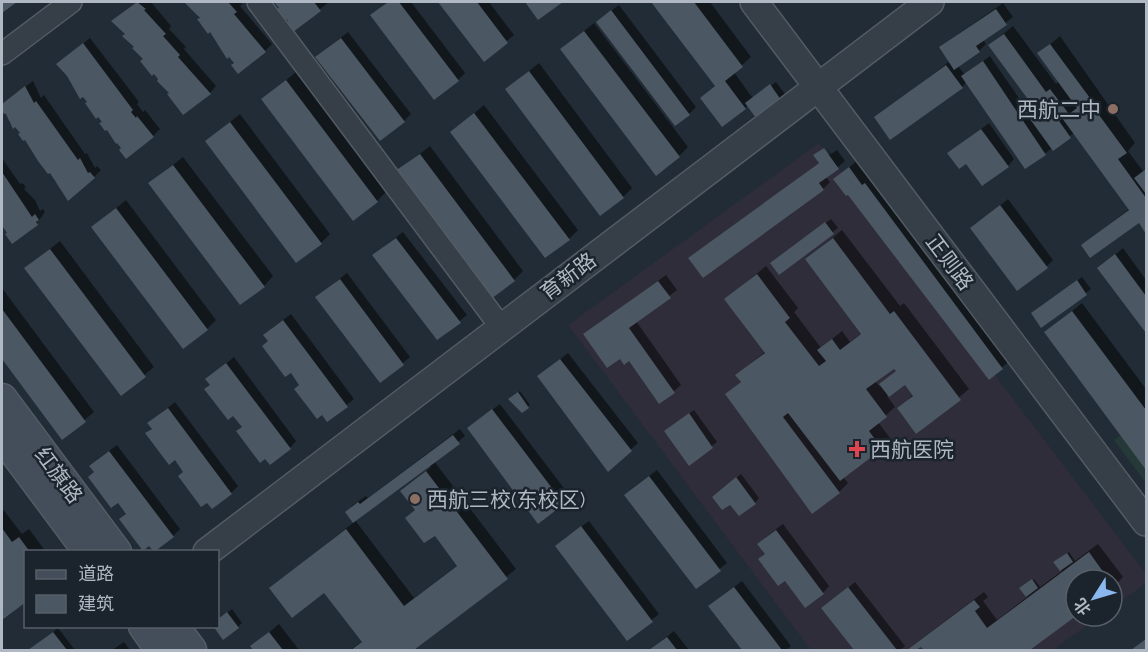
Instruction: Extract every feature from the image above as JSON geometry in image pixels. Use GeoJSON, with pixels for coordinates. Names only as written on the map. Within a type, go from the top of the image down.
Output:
{"type":"FeatureCollection","features":[{"type":"Feature","properties":{"kind":"main road","name":"红旗路"},"geometry":{"type":"LineString","coordinates":[[2,399],[115,550]]}},
{"type":"Feature","properties":{"kind":"main road","name":"红旗路"},"geometry":{"type":"LineString","coordinates":[[2,435],[88,550]]}},
{"type":"Feature","properties":{"kind":"main road"},"geometry":{"type":"LineString","coordinates":[[145,628],[161,651]]}},
{"type":"Feature","properties":{"kind":"main road"},"geometry":{"type":"LineString","coordinates":[[174,628],[191,651]]}},
{"type":"Feature","properties":{"kind":"street"},"geometry":{"type":"LineString","coordinates":[[2,54],[71,2]]}},
{"type":"Feature","properties":{"kind":"street"},"geometry":{"type":"LineString","coordinates":[[258,2],[501,327]]}},
{"type":"Feature","properties":{"kind":"street","name":"正则路"},"geometry":{"type":"LineString","coordinates":[[754,2],[1146,522]]}},
{"type":"Feature","properties":{"kind":"street","name":"育新路"},"geometry":{"type":"LineString","coordinates":[[210,550],[930,2]]}},
{"type":"Feature","properties":{"kind":"shaded area","name":"西航医院"},"geometry":{"type":"Polygon","coordinates":[[[819,143],[1146,574],[1146,583],[1124,599],[1124,568],[1064,568],[1064,628],[1083,628],[1053,650],[811,650],[568,325],[819,143]]]}},
{"type":"Feature","properties":{"kind":"green space"},"geometry":{"type":"Polygon","coordinates":[[[1146,416],[1146,483],[1114,440],[1146,416]]]}},
{"type":"Feature","properties":{"kind":"building"},"geometry":{"type":"Polygon","coordinates":[[[2,2],[17,2],[2,13],[2,2]]]}},
{"type":"Feature","properties":{"kind":"building"},"geometry":{"type":"Polygon","coordinates":[[[137,2],[146,9],[144,10],[166,34],[163,36],[180,55],[178,57],[211,94],[183,115],[167,94],[169,93],[157,81],[158,79],[154,74],[152,76],[140,61],[143,59],[132,48],[134,47],[122,36],[125,34],[111,21],[137,2]]]}},
{"type":"Feature","properties":{"kind":"building"},"geometry":{"type":"Polygon","coordinates":[[[184,2],[228,2],[237,12],[234,14],[266,52],[238,74],[231,65],[234,63],[229,57],[227,59],[210,32],[208,34],[197,19],[200,18],[184,2]]]}},
{"type":"Feature","properties":{"kind":"building"},"geometry":{"type":"Polygon","coordinates":[[[274,2],[314,2],[321,11],[293,32],[286,23],[288,21],[276,10],[279,8],[274,2]]]}},
{"type":"Feature","properties":{"kind":"building"},"geometry":{"type":"Polygon","coordinates":[[[388,2],[399,2],[459,81],[434,100],[370,15],[388,2]]]}},
{"type":"Feature","properties":{"kind":"building"},"geometry":{"type":"Polygon","coordinates":[[[438,2],[477,2],[508,43],[484,62],[438,2]]]}},
{"type":"Feature","properties":{"kind":"building"},"geometry":{"type":"Polygon","coordinates":[[[525,2],[563,2],[538,20],[525,2]]]}},
{"type":"Feature","properties":{"kind":"building"},"geometry":{"type":"Polygon","coordinates":[[[651,2],[694,2],[743,67],[725,81],[746,109],[722,127],[700,98],[715,86],[651,2]]]}},
{"type":"Feature","properties":{"kind":"building"},"geometry":{"type":"Polygon","coordinates":[[[996,9],[1007,25],[976,46],[980,52],[954,70],[939,47],[996,9]]]}},
{"type":"Feature","properties":{"kind":"building"},"geometry":{"type":"Polygon","coordinates":[[[611,10],[690,115],[675,126],[596,22],[611,10]]]}},
{"type":"Feature","properties":{"kind":"building"},"geometry":{"type":"Polygon","coordinates":[[[584,31],[680,157],[656,176],[560,49],[584,31]]]}},
{"type":"Feature","properties":{"kind":"building"},"geometry":{"type":"Polygon","coordinates":[[[1004,34],[1046,92],[1050,89],[1069,114],[1077,108],[1037,53],[1050,44],[1090,98],[1088,100],[1127,153],[1118,159],[1146,198],[1146,234],[1139,223],[1090,258],[1081,245],[1129,210],[1062,118],[1059,121],[1071,138],[1053,151],[1022,108],[1030,102],[988,45],[1004,34]]]}},
{"type":"Feature","properties":{"kind":"building"},"geometry":{"type":"Polygon","coordinates":[[[341,38],[405,122],[380,141],[315,57],[341,38]]]}},
{"type":"Feature","properties":{"kind":"building"},"geometry":{"type":"Polygon","coordinates":[[[83,43],[133,110],[131,112],[154,137],[126,159],[119,150],[121,148],[99,123],[102,122],[98,117],[96,119],[83,97],[80,99],[67,76],[56,64],[83,43]]]}},
{"type":"Feature","properties":{"kind":"building"},"geometry":{"type":"Polygon","coordinates":[[[983,61],[1046,155],[1025,169],[961,76],[983,61]]]}},
{"type":"Feature","properties":{"kind":"building"},"geometry":{"type":"Polygon","coordinates":[[[946,65],[963,88],[890,140],[874,117],[946,65]]]}},
{"type":"Feature","properties":{"kind":"building"},"geometry":{"type":"Polygon","coordinates":[[[529,71],[624,198],[600,216],[505,89],[529,71]]]}},
{"type":"Feature","properties":{"kind":"building"},"geometry":{"type":"Polygon","coordinates":[[[286,80],[378,202],[353,221],[261,99],[286,80]]]}},
{"type":"Feature","properties":{"kind":"building"},"geometry":{"type":"Polygon","coordinates":[[[770,84],[781,100],[756,118],[745,103],[770,84]]]}},
{"type":"Feature","properties":{"kind":"building"},"geometry":{"type":"Polygon","coordinates":[[[25,86],[34,103],[36,101],[78,160],[80,158],[88,173],[90,172],[95,178],[68,201],[50,173],[48,174],[25,140],[23,141],[18,134],[20,133],[15,127],[13,129],[6,114],[2,113],[2,104],[25,86]]]}},
{"type":"Feature","properties":{"kind":"building"},"geometry":{"type":"Polygon","coordinates":[[[474,113],[570,240],[545,258],[450,132],[474,113]]]}},
{"type":"Feature","properties":{"kind":"building"},"geometry":{"type":"Polygon","coordinates":[[[230,122],[322,244],[296,263],[205,141],[230,122]]]}},
{"type":"Feature","properties":{"kind":"building"},"geometry":{"type":"Polygon","coordinates":[[[981,129],[1009,167],[982,186],[966,164],[959,169],[947,153],[981,129]]]}},
{"type":"Feature","properties":{"kind":"building"},"geometry":{"type":"Polygon","coordinates":[[[824,148],[839,169],[819,183],[824,190],[703,278],[688,258],[819,163],[813,155],[824,148]]]}},
{"type":"Feature","properties":{"kind":"building"},"geometry":{"type":"Polygon","coordinates":[[[420,154],[515,281],[491,299],[395,171],[420,154]]]}},
{"type":"Feature","properties":{"kind":"building"},"geometry":{"type":"Polygon","coordinates":[[[173,165],[265,287],[240,305],[148,183],[173,165]]]}},
{"type":"Feature","properties":{"kind":"building"},"geometry":{"type":"Polygon","coordinates":[[[849,167],[862,185],[865,183],[1003,369],[989,380],[848,195],[846,196],[833,179],[849,167]]]}},
{"type":"Feature","properties":{"kind":"building"},"geometry":{"type":"Polygon","coordinates":[[[1146,169],[1146,194],[1134,178],[1146,169]]]}},
{"type":"Feature","properties":{"kind":"building"},"geometry":{"type":"Polygon","coordinates":[[[2,172],[32,217],[35,214],[39,220],[36,222],[38,225],[12,244],[3,227],[2,229],[2,172]]]}},
{"type":"Feature","properties":{"kind":"building"},"geometry":{"type":"Polygon","coordinates":[[[1000,205],[1048,268],[1017,291],[970,228],[1000,205]]]}},
{"type":"Feature","properties":{"kind":"building"},"geometry":{"type":"Polygon","coordinates":[[[116,208],[208,330],[183,349],[91,227],[116,208]]]}},
{"type":"Feature","properties":{"kind":"building"},"geometry":{"type":"Polygon","coordinates":[[[825,222],[834,234],[779,275],[770,263],[825,222]]]}},
{"type":"Feature","properties":{"kind":"building"},"geometry":{"type":"Polygon","coordinates":[[[396,238],[461,323],[437,340],[372,255],[396,238]]]}},
{"type":"Feature","properties":{"kind":"building"},"geometry":{"type":"Polygon","coordinates":[[[833,238],[890,314],[894,311],[961,400],[916,434],[897,408],[913,396],[905,385],[889,397],[879,384],[896,371],[894,369],[866,389],[887,417],[869,431],[882,449],[840,481],[788,413],[783,417],[840,493],[812,514],[725,394],[741,382],[735,375],[765,353],[724,299],[757,274],[790,318],[785,322],[819,366],[826,361],[817,350],[832,339],[840,350],[861,334],[805,259],[833,238]]]}},
{"type":"Feature","properties":{"kind":"building"},"geometry":{"type":"Polygon","coordinates":[[[50,249],[146,377],[121,396],[24,268],[50,249]]]}},
{"type":"Feature","properties":{"kind":"building"},"geometry":{"type":"Polygon","coordinates":[[[1115,254],[1146,296],[1146,333],[1097,268],[1115,254]]]}},
{"type":"Feature","properties":{"kind":"building"},"geometry":{"type":"Polygon","coordinates":[[[340,279],[404,365],[380,383],[315,297],[340,279]]]}},
{"type":"Feature","properties":{"kind":"building"},"geometry":{"type":"Polygon","coordinates":[[[1077,280],[1087,295],[1041,328],[1031,313],[1077,280]]]}},
{"type":"Feature","properties":{"kind":"building"},"geometry":{"type":"Polygon","coordinates":[[[658,281],[671,298],[629,328],[675,393],[659,404],[629,361],[624,365],[620,359],[607,368],[583,334],[658,281]]]}},
{"type":"Feature","properties":{"kind":"building"},"geometry":{"type":"Polygon","coordinates":[[[2,309],[86,422],[62,440],[2,359],[2,309]]]}},
{"type":"Feature","properties":{"kind":"building"},"geometry":{"type":"Polygon","coordinates":[[[1072,311],[1146,410],[1146,470],[1044,332],[1072,311]]]}},
{"type":"Feature","properties":{"kind":"building"},"geometry":{"type":"Polygon","coordinates":[[[283,320],[348,407],[327,422],[322,415],[317,419],[294,389],[299,385],[291,373],[285,377],[262,346],[268,341],[263,335],[283,320]]]}},
{"type":"Feature","properties":{"kind":"building"},"geometry":{"type":"Polygon","coordinates":[[[560,359],[632,451],[608,472],[537,376],[560,359]]]}},
{"type":"Feature","properties":{"kind":"building"},"geometry":{"type":"Polygon","coordinates":[[[226,363],[291,449],[270,465],[265,459],[260,463],[236,431],[242,427],[233,416],[228,420],[204,389],[210,385],[205,379],[226,363]]]}},
{"type":"Feature","properties":{"kind":"building"},"geometry":{"type":"Polygon","coordinates":[[[518,392],[529,408],[522,413],[508,399],[518,392]]]}},
{"type":"Feature","properties":{"kind":"building"},"geometry":{"type":"Polygon","coordinates":[[[168,408],[232,494],[212,509],[207,503],[201,507],[178,476],[183,472],[175,460],[169,465],[145,433],[152,429],[147,423],[168,408]]]}},
{"type":"Feature","properties":{"kind":"building"},"geometry":{"type":"Polygon","coordinates":[[[492,409],[564,504],[538,524],[467,428],[492,409]]]}},
{"type":"Feature","properties":{"kind":"building"},"geometry":{"type":"Polygon","coordinates":[[[689,413],[713,448],[689,466],[664,431],[689,413]]]}},
{"type":"Feature","properties":{"kind":"building"},"geometry":{"type":"Polygon","coordinates":[[[453,435],[460,444],[353,523],[345,512],[358,502],[360,504],[453,435]]]}},
{"type":"Feature","properties":{"kind":"building"},"geometry":{"type":"Polygon","coordinates":[[[109,451],[174,537],[157,550],[152,550],[149,546],[142,550],[119,519],[126,514],[118,503],[111,508],[88,477],[94,472],[89,466],[109,451]]]}},
{"type":"Feature","properties":{"kind":"building"},"geometry":{"type":"Polygon","coordinates":[[[426,471],[508,579],[414,650],[351,650],[362,642],[324,593],[292,618],[269,588],[346,529],[404,606],[457,566],[435,536],[424,543],[405,518],[415,510],[400,491],[426,471]]]}},
{"type":"Feature","properties":{"kind":"building"},"geometry":{"type":"Polygon","coordinates":[[[649,476],[721,571],[696,589],[624,495],[649,476]]]}},
{"type":"Feature","properties":{"kind":"building"},"geometry":{"type":"Polygon","coordinates":[[[736,477],[756,504],[739,516],[730,505],[722,510],[712,497],[736,477]]]}},
{"type":"Feature","properties":{"kind":"building"},"geometry":{"type":"Polygon","coordinates":[[[581,526],[653,622],[627,641],[555,546],[581,526]]]}},
{"type":"Feature","properties":{"kind":"building"},"geometry":{"type":"Polygon","coordinates":[[[2,528],[12,542],[19,537],[29,550],[24,550],[24,604],[2,620],[2,528]]]}},
{"type":"Feature","properties":{"kind":"building"},"geometry":{"type":"Polygon","coordinates":[[[776,530],[824,594],[805,608],[785,581],[778,586],[758,559],[765,554],[757,544],[776,530]]]}},
{"type":"Feature","properties":{"kind":"building"},"geometry":{"type":"Polygon","coordinates":[[[1089,552],[1100,568],[1068,568],[1089,552]]]}},
{"type":"Feature","properties":{"kind":"building"},"geometry":{"type":"Polygon","coordinates":[[[1067,553],[1073,562],[1060,571],[1053,562],[1067,553]]]}},
{"type":"Feature","properties":{"kind":"building"},"geometry":{"type":"Polygon","coordinates":[[[1064,571],[1064,625],[1030,650],[924,650],[921,647],[916,650],[907,650],[974,600],[980,607],[975,611],[987,628],[1064,571]]]}},
{"type":"Feature","properties":{"kind":"building"},"geometry":{"type":"Polygon","coordinates":[[[1032,579],[1038,588],[1026,597],[1019,588],[1032,579]]]}},
{"type":"Feature","properties":{"kind":"building"},"geometry":{"type":"Polygon","coordinates":[[[734,587],[782,650],[742,650],[708,606],[734,587]]]}},
{"type":"Feature","properties":{"kind":"building"},"geometry":{"type":"Polygon","coordinates":[[[848,587],[897,650],[854,650],[821,608],[848,587]]]}},
{"type":"Feature","properties":{"kind":"building"},"geometry":{"type":"Polygon","coordinates":[[[227,612],[239,628],[223,640],[214,628],[219,628],[219,618],[227,612]]]}},
{"type":"Feature","properties":{"kind":"building"},"geometry":{"type":"Polygon","coordinates":[[[53,632],[67,650],[28,650],[53,632]]]}},
{"type":"Feature","properties":{"kind":"building"},"geometry":{"type":"Polygon","coordinates":[[[269,632],[283,650],[253,650],[250,646],[269,632]]]}},
{"type":"Feature","properties":{"kind":"building"},"geometry":{"type":"Polygon","coordinates":[[[667,637],[677,650],[649,650],[667,637]]]}},
{"type":"Feature","properties":{"kind":"building"},"geometry":{"type":"Polygon","coordinates":[[[1146,639],[1146,650],[1131,650],[1146,639]]]}},
{"type":"Feature","properties":{"kind":"place","name":"西航二中"},"geometry":{"type":"Point","coordinates":[1113,109]}},
{"type":"Feature","properties":{"kind":"place","name":"西航医院"},"geometry":{"type":"Point","coordinates":[857,449]}},
{"type":"Feature","properties":{"kind":"place","name":"西航三校(东校区)"},"geometry":{"type":"Point","coordinates":[415,499]}}]}
